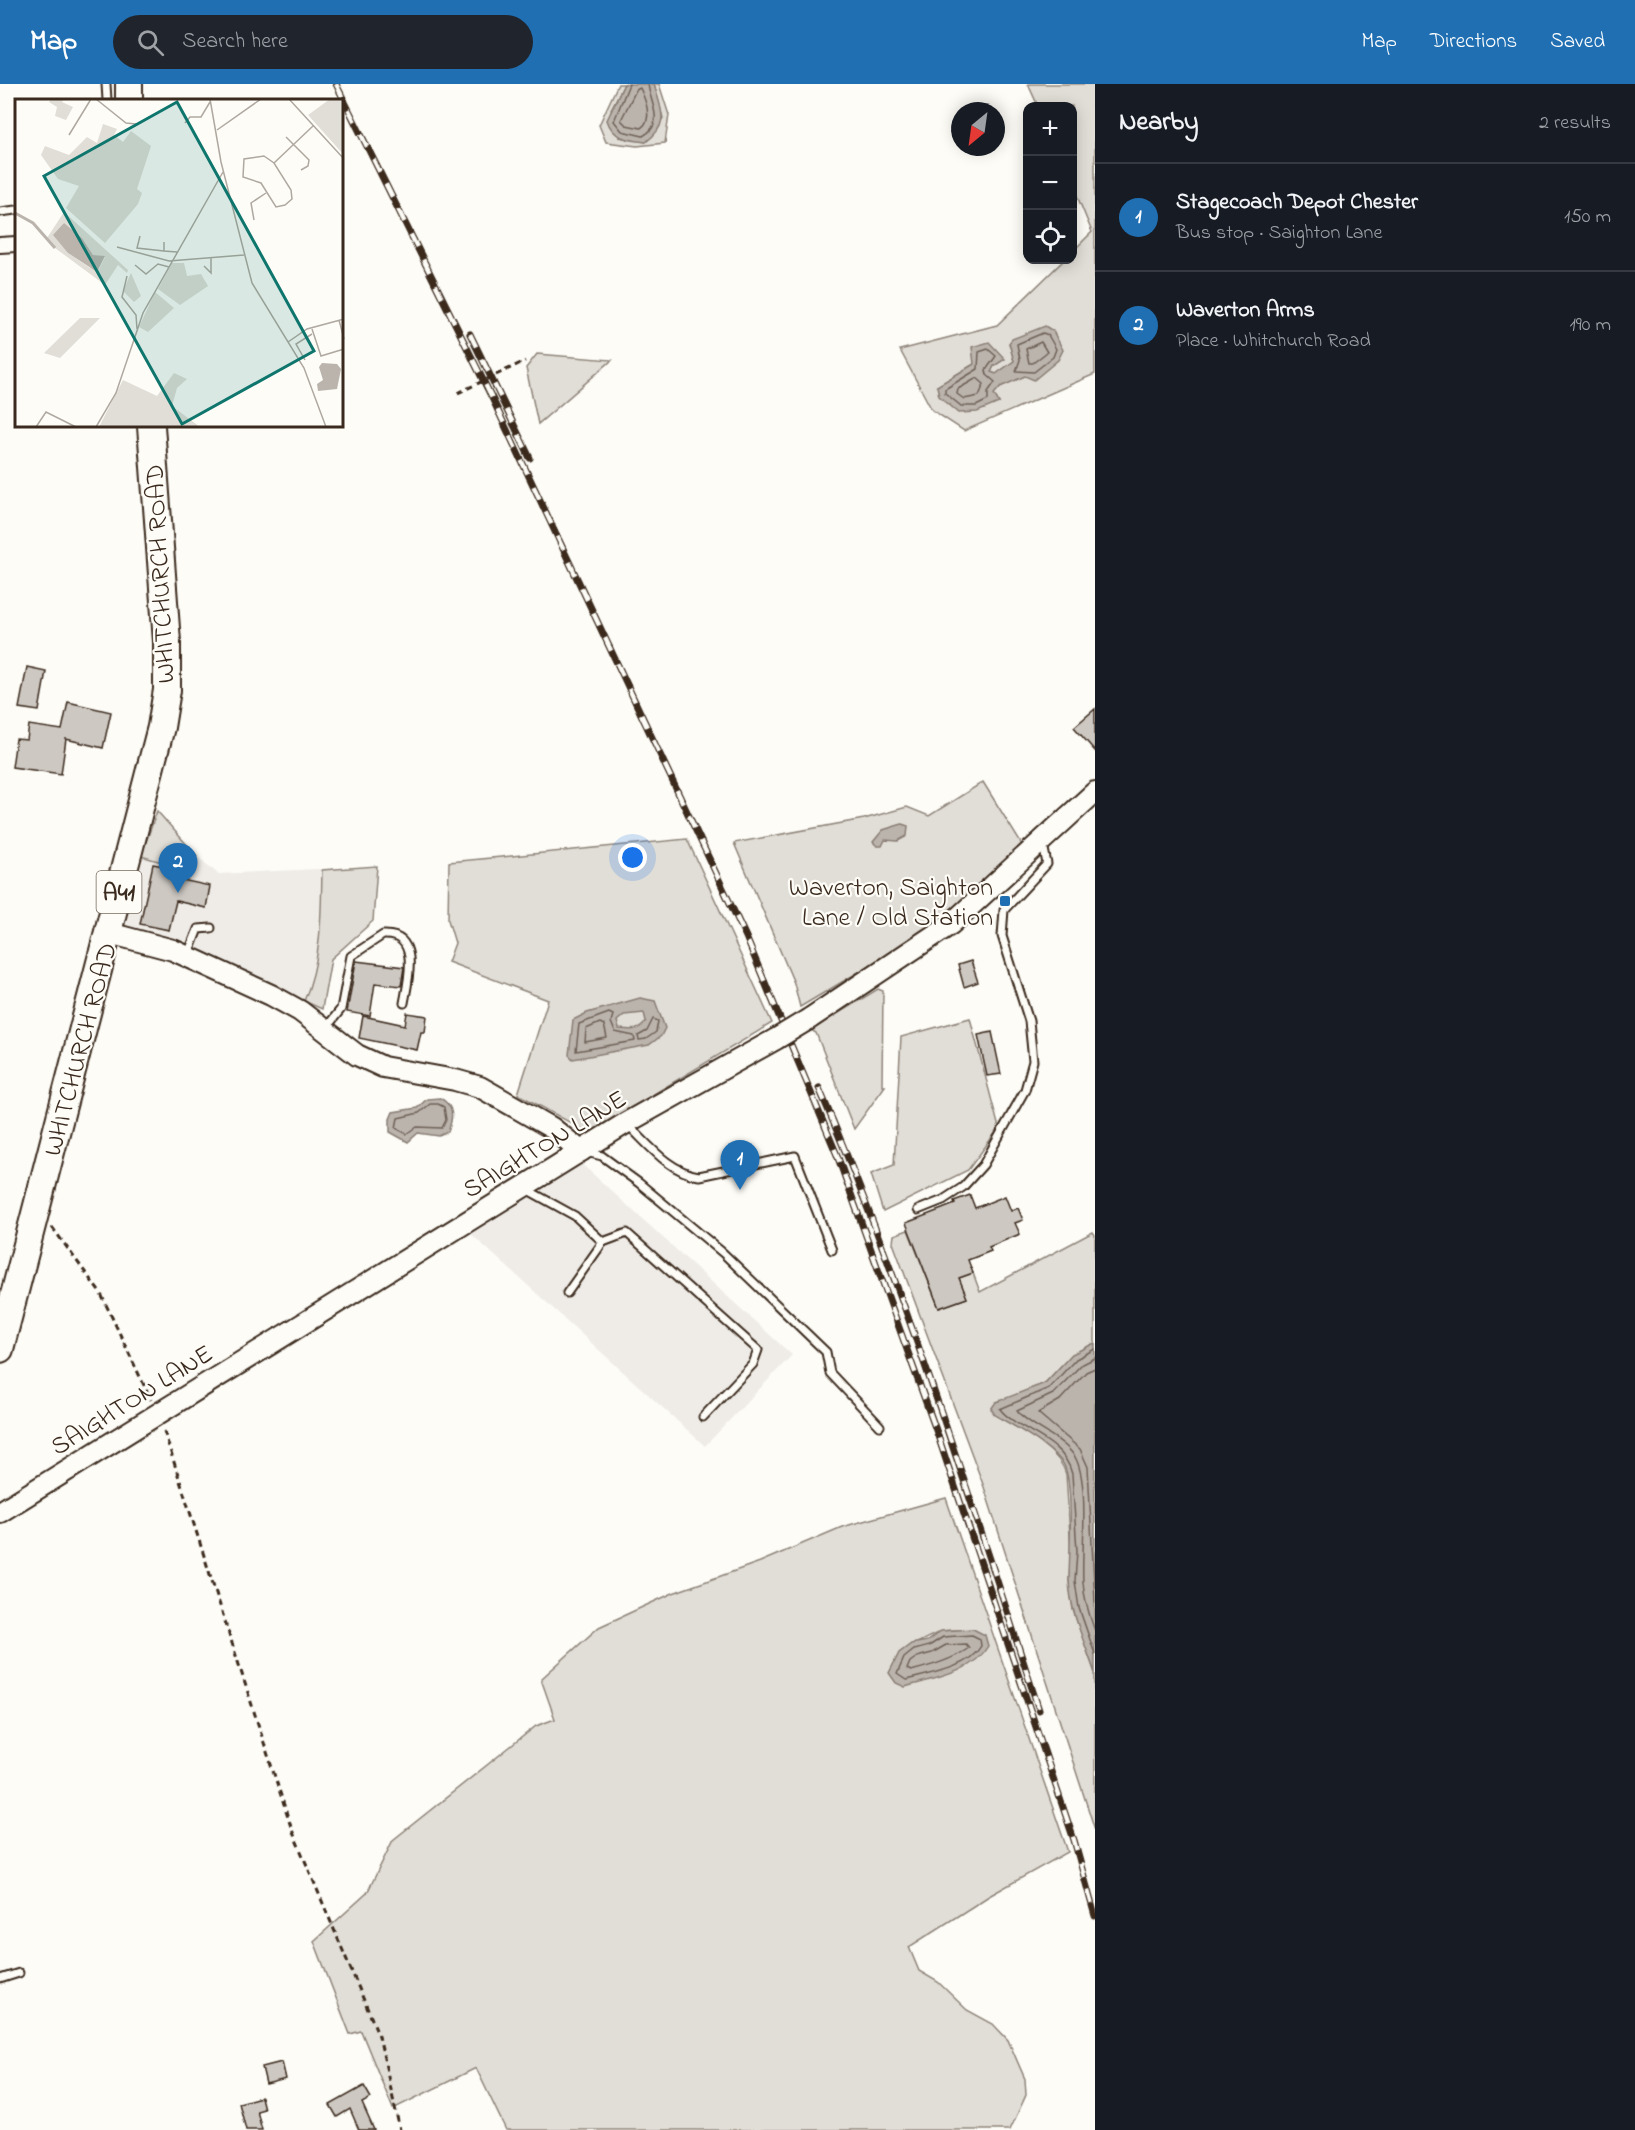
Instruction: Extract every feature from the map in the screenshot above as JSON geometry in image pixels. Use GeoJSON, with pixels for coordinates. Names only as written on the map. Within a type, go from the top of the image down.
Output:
{"type":"FeatureCollection","features":[{"type":"Feature","properties":{"kind":"highway","name":"WHITCHURCH ROAD"},"geometry":{"type":"LineString","coordinates":[[0,1349],[161,728],[167,690],[167,642],[151,428]]}},
{"type":"Feature","properties":{"kind":"street"},"geometry":{"type":"LineString","coordinates":[[0,245],[15,244]]}},
{"type":"Feature","properties":{"kind":"street","name":"SAIGHTON LANE"},"geometry":{"type":"LineString","coordinates":[[0,1512],[626,1123],[808,1019],[951,924],[1095,792]]}},
{"type":"Feature","properties":{"kind":"street"},"geometry":{"type":"LineString","coordinates":[[109,933],[173,950],[300,1011],[357,1055],[383,1067],[455,1080],[480,1088],[552,1128],[581,1151]]}},
{"type":"Feature","properties":{"kind":"lane"},"geometry":{"type":"LineString","coordinates":[[0,212],[15,210]]}},
{"type":"Feature","properties":{"kind":"lane"},"geometry":{"type":"LineString","coordinates":[[918,1210],[943,1200],[963,1187],[983,1165],[1025,1090],[1033,1061],[1029,1021],[1002,936],[1004,910],[1047,864],[1042,842]]}},
{"type":"Feature","properties":{"kind":"lane"},"geometry":{"type":"LineString","coordinates":[[187,957],[198,929],[211,928]]}},
{"type":"Feature","properties":{"kind":"lane"},"geometry":{"type":"LineString","coordinates":[[325,1030],[341,1009],[351,956],[383,935],[397,938],[408,951],[410,969],[404,1003]]}},
{"type":"Feature","properties":{"kind":"lane"},"geometry":{"type":"LineString","coordinates":[[626,1123],[669,1163],[685,1174],[699,1176],[795,1156],[832,1250]]}},
{"type":"Feature","properties":{"kind":"lane"},"geometry":{"type":"LineString","coordinates":[[581,1151],[602,1156],[723,1253],[826,1352],[830,1373],[880,1426]]}},
{"type":"Feature","properties":{"kind":"lane"},"geometry":{"type":"LineString","coordinates":[[523,1187],[575,1216],[603,1242]]}},
{"type":"Feature","properties":{"kind":"lane"},"geometry":{"type":"LineString","coordinates":[[567,1293],[603,1242],[627,1233],[758,1350],[753,1364],[703,1417]]}},
{"type":"Feature","properties":{"kind":"lane"},"geometry":{"type":"LineString","coordinates":[[0,1979],[19,1973]]}},
{"type":"Feature","properties":{"kind":"path"},"geometry":{"type":"LineString","coordinates":[[458,393],[525,361]]}},
{"type":"Feature","properties":{"kind":"path"},"geometry":{"type":"LineString","coordinates":[[35,1216],[49,1223],[101,1294],[157,1414],[292,1830],[379,2036],[400,2130]]}},
{"type":"Feature","properties":{"kind":"shaded area"},"geometry":{"type":"Polygon","coordinates":[[[618,84],[624,84],[611,109],[619,137],[646,142],[663,118],[654,84],[659,84],[669,115],[665,143],[637,146],[606,142],[599,125],[618,84]]]}},
{"type":"Feature","properties":{"kind":"shaded area"},"geometry":{"type":"Polygon","coordinates":[[[1028,84],[1095,84],[1095,374],[964,431],[932,410],[900,350],[997,325],[1060,264],[1077,264],[1077,247],[1092,232],[1077,196],[1077,102],[1036,102],[1028,84]],[[1009,343],[1014,361],[996,374],[991,372],[994,366],[974,364],[937,386],[999,403],[994,394],[1000,387],[1025,376],[1009,343]]]}},
{"type":"Feature","properties":{"kind":"shaded area"},"geometry":{"type":"Polygon","coordinates":[[[537,354],[612,360],[538,424],[526,368],[537,354]]]}},
{"type":"Feature","properties":{"kind":"shaded area"},"geometry":{"type":"Polygon","coordinates":[[[983,782],[1024,848],[955,910],[909,942],[800,1007],[794,983],[734,843],[864,819],[907,807],[929,816],[983,782]]]}},
{"type":"Feature","properties":{"kind":"shaded area"},"geometry":{"type":"Polygon","coordinates":[[[157,811],[197,856],[175,866],[141,856],[157,811]]]}},
{"type":"Feature","properties":{"kind":"shaded area"},"geometry":{"type":"Polygon","coordinates":[[[687,839],[772,1023],[589,1133],[518,1094],[548,1000],[448,962],[455,943],[448,920],[449,862],[687,839]]]}},
{"type":"Feature","properties":{"kind":"shaded area"},"geometry":{"type":"Polygon","coordinates":[[[141,856],[175,866],[197,856],[218,874],[377,866],[373,921],[331,959],[322,1009],[197,953],[123,927],[141,856]]]}},
{"type":"Feature","properties":{"kind":"shaded area"},"geometry":{"type":"Polygon","coordinates":[[[377,866],[373,921],[331,959],[322,1009],[304,1001],[317,953],[321,920],[322,870],[377,866]]]}},
{"type":"Feature","properties":{"kind":"shaded area"},"geometry":{"type":"Polygon","coordinates":[[[878,989],[883,991],[882,1086],[885,1086],[854,1129],[816,1033],[811,1030],[878,989]]]}},
{"type":"Feature","properties":{"kind":"shaded area"},"geometry":{"type":"Polygon","coordinates":[[[970,1018],[999,1128],[968,1170],[883,1212],[871,1174],[894,1165],[901,1037],[970,1018]]]}},
{"type":"Feature","properties":{"kind":"shaded area"},"geometry":{"type":"Polygon","coordinates":[[[573,1156],[792,1355],[705,1446],[461,1225],[573,1156]]]}},
{"type":"Feature","properties":{"kind":"shaded area"},"geometry":{"type":"Polygon","coordinates":[[[908,1230],[939,1308],[967,1298],[959,1278],[973,1273],[980,1292],[1093,1232],[1095,1235],[1095,1343],[1072,1354],[1046,1382],[995,1415],[1046,1447],[1062,1464],[1066,1474],[1071,1551],[1069,1581],[1073,1610],[1095,1673],[1095,1830],[984,1487],[893,1243],[894,1235],[908,1230]]]}},
{"type":"Feature","properties":{"kind":"shaded area"},"geometry":{"type":"Polygon","coordinates":[[[946,1498],[1068,1852],[989,1896],[909,1947],[919,1971],[938,1982],[967,2010],[993,2024],[1008,2040],[1025,2079],[1026,2095],[1010,2130],[506,2130],[476,2068],[393,2109],[361,2031],[350,2034],[314,1941],[367,1893],[393,1840],[536,1726],[555,1719],[541,1679],[599,1627],[673,1593],[760,1562],[842,1527],[946,1498]],[[973,1629],[943,1631],[899,1653],[973,1629]]]}},
{"type":"Feature","properties":{"kind":"water"},"geometry":{"type":"Polygon","coordinates":[[[624,84],[654,84],[662,116],[659,129],[646,142],[617,135],[607,120],[624,84]]]}},
{"type":"Feature","properties":{"kind":"water"},"geometry":{"type":"Polygon","coordinates":[[[1045,326],[1053,331],[1063,350],[1058,360],[1034,380],[1025,376],[1000,387],[994,394],[999,403],[977,412],[959,413],[939,396],[937,386],[974,364],[972,347],[989,342],[1005,359],[994,366],[991,372],[996,374],[1014,361],[1009,343],[1012,339],[1045,326]]]}},
{"type":"Feature","properties":{"kind":"water"},"geometry":{"type":"Polygon","coordinates":[[[902,824],[908,826],[907,836],[898,841],[885,840],[882,846],[877,846],[873,842],[883,830],[902,824]]]}},
{"type":"Feature","properties":{"kind":"water"},"geometry":{"type":"Polygon","coordinates":[[[640,998],[655,1001],[665,1028],[661,1036],[649,1045],[573,1059],[569,1055],[573,1020],[587,1013],[640,998]],[[644,1013],[624,1015],[617,1021],[619,1029],[631,1030],[638,1029],[646,1021],[644,1013]]]}},
{"type":"Feature","properties":{"kind":"water"},"geometry":{"type":"Polygon","coordinates":[[[440,1098],[448,1105],[451,1113],[448,1132],[439,1136],[418,1133],[408,1142],[390,1132],[390,1119],[393,1112],[417,1108],[427,1099],[440,1098]]]}},
{"type":"Feature","properties":{"kind":"water"},"geometry":{"type":"Polygon","coordinates":[[[1095,1343],[1095,1673],[1070,1592],[1070,1501],[1066,1471],[1062,1462],[1047,1448],[995,1415],[991,1409],[996,1402],[1045,1383],[1072,1354],[1095,1343]]]}},
{"type":"Feature","properties":{"kind":"water"},"geometry":{"type":"Polygon","coordinates":[[[973,1629],[985,1635],[988,1646],[972,1663],[962,1669],[905,1687],[896,1683],[889,1673],[899,1653],[911,1644],[927,1641],[941,1631],[973,1629]]]}},
{"type":"Feature","properties":{"kind":"building"},"geometry":{"type":"Polygon","coordinates":[[[27,667],[46,671],[39,711],[19,708],[27,667]]]}},
{"type":"Feature","properties":{"kind":"building"},"geometry":{"type":"Polygon","coordinates":[[[68,702],[111,712],[103,748],[66,739],[61,774],[12,767],[16,739],[27,740],[29,725],[62,730],[68,702]]]}},
{"type":"Feature","properties":{"kind":"building"},"geometry":{"type":"Polygon","coordinates":[[[1095,709],[1095,751],[1074,727],[1095,709]]]}},
{"type":"Feature","properties":{"kind":"building"},"geometry":{"type":"Polygon","coordinates":[[[153,864],[179,869],[177,879],[210,886],[206,908],[176,901],[169,930],[140,924],[153,864]]]}},
{"type":"Feature","properties":{"kind":"building"},"geometry":{"type":"Polygon","coordinates":[[[356,961],[404,967],[401,986],[375,983],[370,1016],[347,1012],[356,961]]]}},
{"type":"Feature","properties":{"kind":"building"},"geometry":{"type":"Polygon","coordinates":[[[971,961],[978,982],[964,987],[958,965],[971,961]]]}},
{"type":"Feature","properties":{"kind":"building"},"geometry":{"type":"Polygon","coordinates":[[[407,1013],[427,1016],[425,1032],[421,1032],[417,1050],[359,1038],[363,1016],[405,1025],[407,1013]]]}},
{"type":"Feature","properties":{"kind":"building"},"geometry":{"type":"Polygon","coordinates":[[[992,1032],[1001,1074],[987,1076],[978,1035],[992,1032]]]}},
{"type":"Feature","properties":{"kind":"building"},"geometry":{"type":"Polygon","coordinates":[[[970,1195],[975,1208],[1005,1196],[1011,1211],[1018,1208],[1023,1220],[1015,1223],[1020,1234],[989,1247],[991,1251],[968,1260],[973,1273],[959,1278],[967,1298],[939,1308],[906,1223],[955,1204],[954,1201],[970,1195]]]}},
{"type":"Feature","properties":{"kind":"building"},"geometry":{"type":"Polygon","coordinates":[[[282,2062],[286,2079],[266,2084],[262,2067],[282,2062]]]}},
{"type":"Feature","properties":{"kind":"building"},"geometry":{"type":"Polygon","coordinates":[[[364,2086],[371,2098],[362,2103],[374,2130],[359,2130],[350,2109],[337,2117],[330,2105],[364,2086]]]}},
{"type":"Feature","properties":{"kind":"building"},"geometry":{"type":"Polygon","coordinates":[[[261,2097],[264,2109],[257,2111],[262,2130],[246,2130],[239,2103],[261,2097]]]}},
{"type":"Feature","properties":{"kind":"railway"},"geometry":{"type":"LineString","coordinates":[[336,84],[343,99]]}},
{"type":"Feature","properties":{"kind":"railway"},"geometry":{"type":"LineString","coordinates":[[344,100],[492,398],[746,937],[837,1155],[937,1433],[1074,1840],[1095,1916]]}},
{"type":"Feature","properties":{"kind":"railway"},"geometry":{"type":"LineString","coordinates":[[470,334],[530,458]]}},
{"type":"Feature","properties":{"kind":"railway"},"geometry":{"type":"LineString","coordinates":[[819,1088],[880,1241],[936,1396],[1039,1710]]}},
{"type":"Feature","properties":{"kind":"place","name":"Waverton Arms"},"geometry":{"type":"Point","coordinates":[178,893]}},
{"type":"Feature","properties":{"kind":"place","name":"Waverton, Saighton Lane / Old Station"},"geometry":{"type":"Point","coordinates":[1005,901]}},
{"type":"Feature","properties":{"kind":"place","name":"Stagecoach Depot Chester"},"geometry":{"type":"Point","coordinates":[740,1190]}}]}
